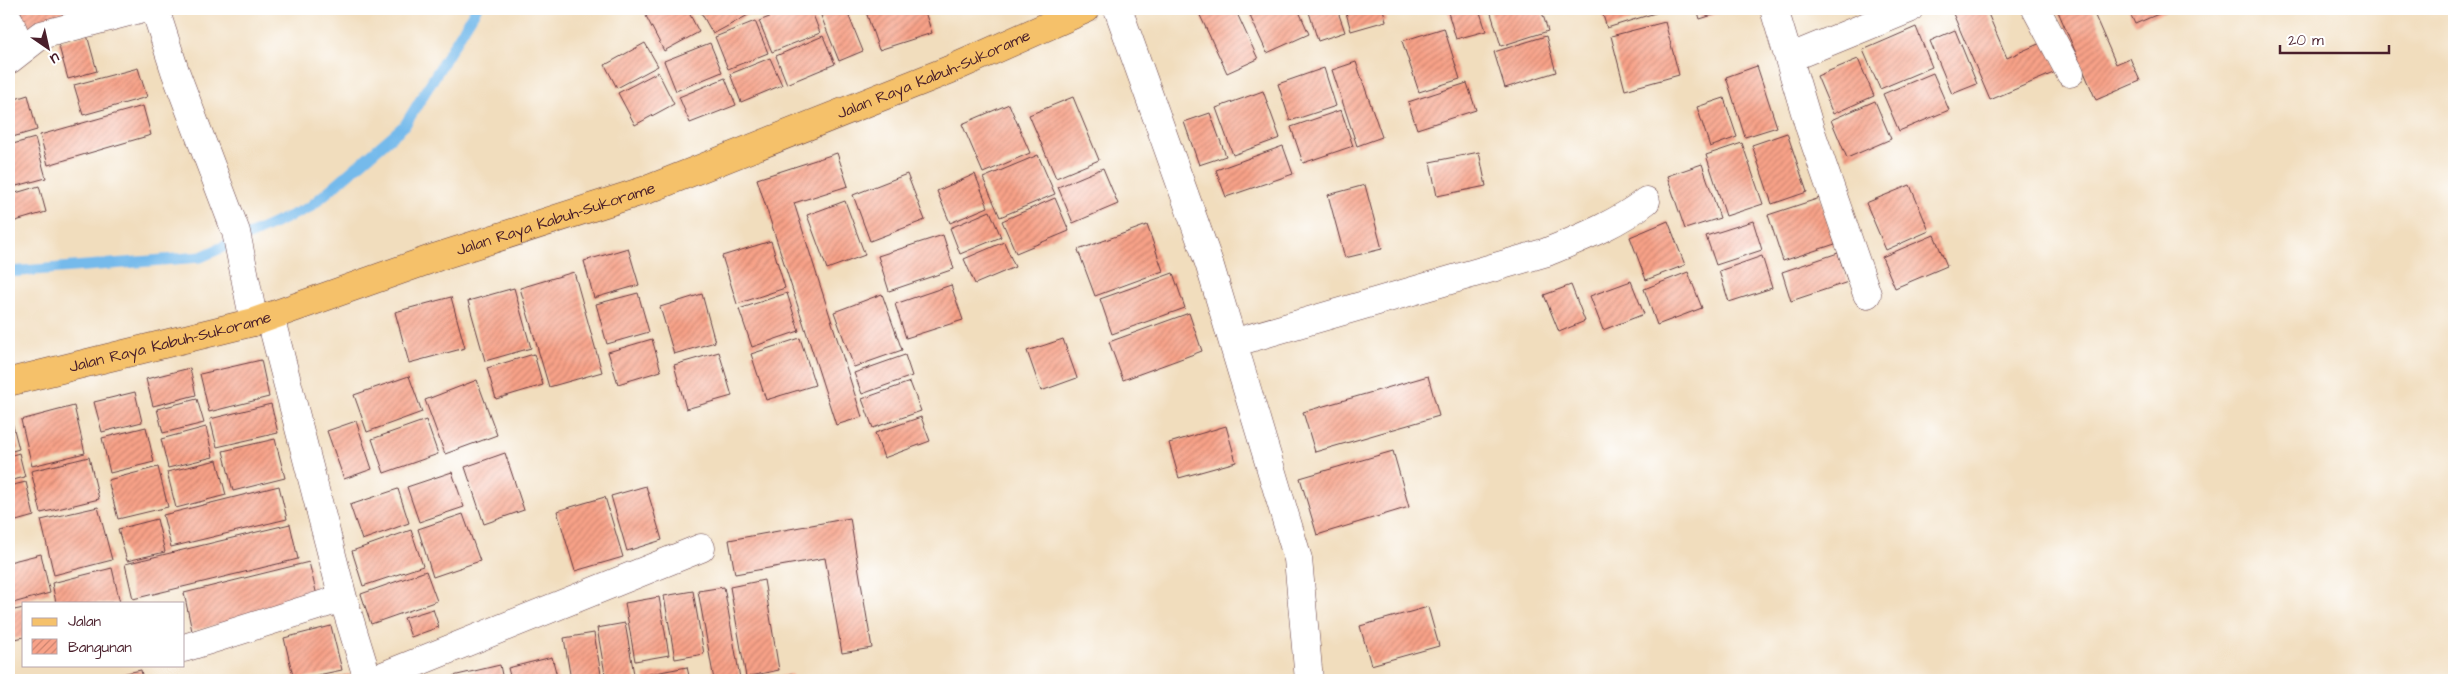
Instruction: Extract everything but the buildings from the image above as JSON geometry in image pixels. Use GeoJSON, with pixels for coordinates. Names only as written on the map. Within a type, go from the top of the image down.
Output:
{"type":"FeatureCollection","features":[{"type":"Feature","properties":{"kind":"main road","name":"Jalan Raya Kabuh-Sukorame"},"geometry":{"type":"LineString","coordinates":[[9,382],[262,319],[437,256],[648,189],[949,70],[1086,9]]}},
{"type":"Feature","properties":{"kind":"street"},"geometry":{"type":"LineString","coordinates":[[9,20],[15,55],[41,35],[140,9]]}},
{"type":"Feature","properties":{"kind":"street"},"geometry":{"type":"LineString","coordinates":[[155,9],[175,71],[236,232],[368,680]]}},
{"type":"Feature","properties":{"kind":"street"},"geometry":{"type":"LineString","coordinates":[[1118,9],[1209,263],[1298,559],[1309,680]]}},
{"type":"Feature","properties":{"kind":"street"},"geometry":{"type":"LineString","coordinates":[[1774,9],[1810,129],[1867,294]]}},
{"type":"Feature","properties":{"kind":"street"},"geometry":{"type":"LineString","coordinates":[[1789,58],[1909,9]]}},
{"type":"Feature","properties":{"kind":"street"},"geometry":{"type":"LineString","coordinates":[[2036,9],[2070,73]]}},
{"type":"Feature","properties":{"kind":"street"},"geometry":{"type":"LineString","coordinates":[[1233,343],[1547,252],[1592,233],[1632,212],[1646,200]]}},
{"type":"Feature","properties":{"kind":"street"},"geometry":{"type":"LineString","coordinates":[[374,680],[701,548]]}},
{"type":"Feature","properties":{"kind":"street"},"geometry":{"type":"LineString","coordinates":[[185,648],[343,598]]}},
{"type":"Feature","properties":{"kind":"waterway"},"geometry":{"type":"LineString","coordinates":[[9,272],[201,257],[310,207],[405,125],[476,9]]}}]}
